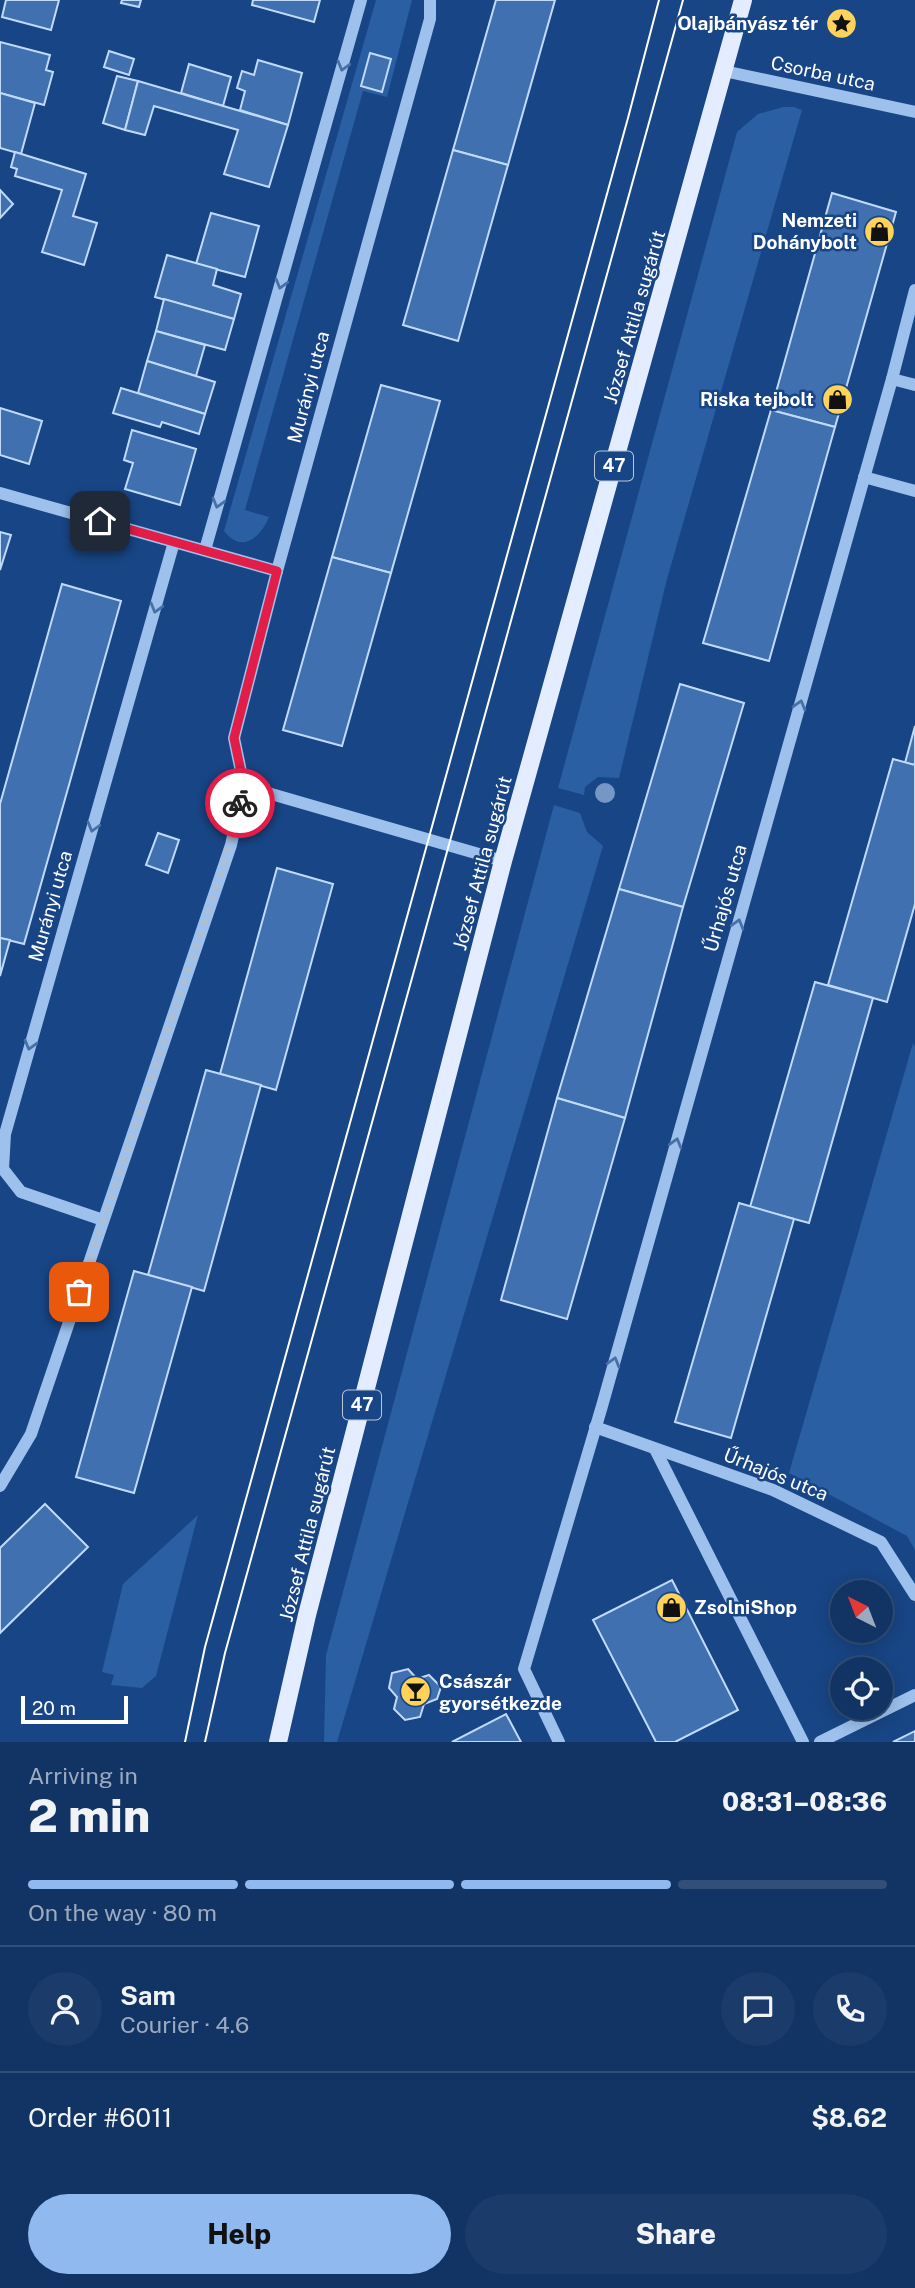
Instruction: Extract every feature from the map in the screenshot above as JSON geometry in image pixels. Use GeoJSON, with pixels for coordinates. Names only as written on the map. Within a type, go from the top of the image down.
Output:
{"type":"FeatureCollection","features":[{"type":"Feature","properties":{"kind":"main road","name":"József Attila sugárút"},"geometry":{"type":"LineString","coordinates":[[278,1742],[307,1615],[503,861],[743,0]]}},
{"type":"Feature","properties":{"kind":"street"},"geometry":{"type":"LineString","coordinates":[[205,550],[362,0]]}},
{"type":"Feature","properties":{"kind":"street","name":"Murányi utca"},"geometry":{"type":"LineString","coordinates":[[0,1486],[31,1434],[230,845],[244,786],[234,738],[277,571],[430,19],[430,0]]}},
{"type":"Feature","properties":{"kind":"street","name":"Csorba utca"},"geometry":{"type":"LineString","coordinates":[[724,71],[915,112]]}},
{"type":"Feature","properties":{"kind":"street","name":"Űrhajós utca"},"geometry":{"type":"LineString","coordinates":[[559,1742],[524,1669],[596,1427],[892,379],[915,289]]}},
{"type":"Feature","properties":{"kind":"street"},"geometry":{"type":"LineString","coordinates":[[892,379],[915,385]]}},
{"type":"Feature","properties":{"kind":"street"},"geometry":{"type":"LineString","coordinates":[[864,477],[915,491]]}},
{"type":"Feature","properties":{"kind":"street"},"geometry":{"type":"LineString","coordinates":[[0,493],[277,571]]}},
{"type":"Feature","properties":{"kind":"street","name":"Murányi utca"},"geometry":{"type":"LineString","coordinates":[[103,1220],[21,1192],[3,1169],[5,1134],[174,542]]}},
{"type":"Feature","properties":{"kind":"street"},"geometry":{"type":"LineString","coordinates":[[244,786],[503,861]]}},
{"type":"Feature","properties":{"kind":"street","name":"Űrhajós utca"},"geometry":{"type":"LineString","coordinates":[[596,1427],[773,1490],[881,1542],[915,1595]]}},
{"type":"Feature","properties":{"kind":"street"},"geometry":{"type":"LineString","coordinates":[[655,1449],[803,1742]]}},
{"type":"Feature","properties":{"kind":"street"},"geometry":{"type":"LineString","coordinates":[[820,1742],[915,1695]]}},
{"type":"Feature","properties":{"kind":"shaded area"},"geometry":{"type":"Polygon","coordinates":[[[376,0],[412,0],[387,97],[363,91],[245,510],[269,517],[256,537],[244,542],[231,538],[224,531],[376,0]],[[370,54],[361,86],[382,92],[391,60],[370,54]]]}},
{"type":"Feature","properties":{"kind":"shaded area"},"geometry":{"type":"Polygon","coordinates":[[[783,107],[802,110],[667,579],[619,778],[598,777],[585,787],[584,795],[558,788],[737,132],[758,114],[783,107]]]}},
{"type":"Feature","properties":{"kind":"shaded area"},"geometry":{"type":"Polygon","coordinates":[[[554,805],[580,813],[587,832],[603,846],[337,1742],[324,1742],[326,1655],[554,805]]]}},
{"type":"Feature","properties":{"kind":"shaded area"},"geometry":{"type":"Polygon","coordinates":[[[913,1043],[915,1550],[907,1536],[789,1473],[913,1043]]]}},
{"type":"Feature","properties":{"kind":"shaded area"},"geometry":{"type":"Polygon","coordinates":[[[198,1515],[156,1676],[142,1688],[111,1685],[114,1675],[102,1672],[123,1584],[198,1515]]]}},
{"type":"Feature","properties":{"kind":"building"},"geometry":{"type":"Polygon","coordinates":[[[6,0],[59,0],[51,30],[2,17],[6,0]]]}},
{"type":"Feature","properties":{"kind":"building"},"geometry":{"type":"Polygon","coordinates":[[[122,0],[141,0],[139,7],[121,3],[122,0]]]}},
{"type":"Feature","properties":{"kind":"building"},"geometry":{"type":"Polygon","coordinates":[[[253,0],[320,0],[314,22],[252,5],[253,0]]]}},
{"type":"Feature","properties":{"kind":"building"},"geometry":{"type":"Polygon","coordinates":[[[496,0],[555,0],[508,165],[453,150],[496,0]]]}},
{"type":"Feature","properties":{"kind":"building"},"geometry":{"type":"Polygon","coordinates":[[[0,42],[50,55],[46,70],[53,72],[44,105],[0,93],[0,42]]]}},
{"type":"Feature","properties":{"kind":"building"},"geometry":{"type":"Polygon","coordinates":[[[109,51],[134,59],[129,75],[104,67],[109,51]]]}},
{"type":"Feature","properties":{"kind":"building"},"geometry":{"type":"Polygon","coordinates":[[[370,53],[391,59],[382,92],[361,86],[370,53]]]}},
{"type":"Feature","properties":{"kind":"building"},"geometry":{"type":"Polygon","coordinates":[[[258,60],[302,73],[288,125],[240,110],[245,91],[237,88],[242,71],[254,75],[258,60]]]}},
{"type":"Feature","properties":{"kind":"building"},"geometry":{"type":"Polygon","coordinates":[[[189,64],[231,77],[223,106],[181,93],[189,64]]]}},
{"type":"Feature","properties":{"kind":"building"},"geometry":{"type":"Polygon","coordinates":[[[117,76],[138,81],[125,130],[103,123],[117,76]]]}},
{"type":"Feature","properties":{"kind":"building"},"geometry":{"type":"Polygon","coordinates":[[[138,81],[288,125],[269,187],[224,174],[238,130],[154,106],[145,135],[125,130],[138,81]]]}},
{"type":"Feature","properties":{"kind":"building"},"geometry":{"type":"Polygon","coordinates":[[[0,93],[35,103],[21,154],[0,148],[0,93]]]}},
{"type":"Feature","properties":{"kind":"building"},"geometry":{"type":"Polygon","coordinates":[[[453,150],[508,165],[458,341],[403,325],[453,150]]]}},
{"type":"Feature","properties":{"kind":"building"},"geometry":{"type":"Polygon","coordinates":[[[15,152],[86,174],[73,216],[97,223],[84,265],[42,252],[62,190],[15,176],[17,169],[11,167],[15,152]]]}},
{"type":"Feature","properties":{"kind":"building"},"geometry":{"type":"Polygon","coordinates":[[[0,190],[13,204],[0,218],[0,190]]]}},
{"type":"Feature","properties":{"kind":"building"},"geometry":{"type":"Polygon","coordinates":[[[832,193],[896,212],[835,427],[771,410],[832,193]]]}},
{"type":"Feature","properties":{"kind":"building"},"geometry":{"type":"Polygon","coordinates":[[[211,213],[259,226],[245,277],[196,264],[211,213]]]}},
{"type":"Feature","properties":{"kind":"building"},"geometry":{"type":"Polygon","coordinates":[[[167,255],[217,269],[213,285],[241,294],[234,319],[155,297],[167,255]]]}},
{"type":"Feature","properties":{"kind":"building"},"geometry":{"type":"Polygon","coordinates":[[[164,299],[234,319],[225,350],[156,331],[164,299]]]}},
{"type":"Feature","properties":{"kind":"building"},"geometry":{"type":"Polygon","coordinates":[[[156,331],[205,345],[196,376],[147,361],[156,331]]]}},
{"type":"Feature","properties":{"kind":"building"},"geometry":{"type":"Polygon","coordinates":[[[147,361],[215,382],[205,414],[138,393],[147,361]]]}},
{"type":"Feature","properties":{"kind":"building"},"geometry":{"type":"Polygon","coordinates":[[[381,385],[440,401],[391,573],[332,557],[381,385]]]}},
{"type":"Feature","properties":{"kind":"building"},"geometry":{"type":"Polygon","coordinates":[[[121,388],[205,414],[199,434],[162,422],[160,427],[113,413],[121,388]]]}},
{"type":"Feature","properties":{"kind":"building"},"geometry":{"type":"Polygon","coordinates":[[[0,408],[42,421],[29,464],[0,455],[0,408]]]}},
{"type":"Feature","properties":{"kind":"building"},"geometry":{"type":"Polygon","coordinates":[[[771,410],[835,427],[769,661],[703,643],[771,410]]]}},
{"type":"Feature","properties":{"kind":"building"},"geometry":{"type":"Polygon","coordinates":[[[132,430],[196,449],[180,505],[125,489],[133,463],[124,460],[132,430]]]}},
{"type":"Feature","properties":{"kind":"building"},"geometry":{"type":"Polygon","coordinates":[[[0,532],[11,535],[0,570],[0,532]]]}},
{"type":"Feature","properties":{"kind":"building"},"geometry":{"type":"Polygon","coordinates":[[[332,557],[391,573],[342,746],[283,730],[332,557]]]}},
{"type":"Feature","properties":{"kind":"building"},"geometry":{"type":"Polygon","coordinates":[[[62,584],[121,601],[24,944],[0,938],[0,804],[62,584]]]}},
{"type":"Feature","properties":{"kind":"building"},"geometry":{"type":"Polygon","coordinates":[[[680,684],[744,703],[683,907],[619,889],[680,684]]]}},
{"type":"Feature","properties":{"kind":"building"},"geometry":{"type":"Polygon","coordinates":[[[915,726],[915,765],[905,763],[915,726]]]}},
{"type":"Feature","properties":{"kind":"building"},"geometry":{"type":"Polygon","coordinates":[[[893,759],[915,765],[915,904],[887,1002],[828,985],[893,759]]]}},
{"type":"Feature","properties":{"kind":"building"},"geometry":{"type":"Polygon","coordinates":[[[158,833],[179,840],[168,873],[146,865],[158,833]]]}},
{"type":"Feature","properties":{"kind":"building"},"geometry":{"type":"Polygon","coordinates":[[[277,868],[333,884],[276,1090],[220,1074],[277,868]]]}},
{"type":"Feature","properties":{"kind":"building"},"geometry":{"type":"Polygon","coordinates":[[[619,889],[683,907],[625,1118],[557,1098],[619,889]]]}},
{"type":"Feature","properties":{"kind":"building"},"geometry":{"type":"Polygon","coordinates":[[[0,938],[10,940],[0,976],[0,938]]]}},
{"type":"Feature","properties":{"kind":"building"},"geometry":{"type":"Polygon","coordinates":[[[815,982],[873,998],[809,1223],[750,1207],[815,982]]]}},
{"type":"Feature","properties":{"kind":"building"},"geometry":{"type":"Polygon","coordinates":[[[206,1070],[261,1085],[204,1291],[148,1275],[206,1070]]]}},
{"type":"Feature","properties":{"kind":"building"},"geometry":{"type":"Polygon","coordinates":[[[557,1098],[625,1118],[567,1319],[501,1300],[557,1098]]]}},
{"type":"Feature","properties":{"kind":"building"},"geometry":{"type":"Polygon","coordinates":[[[739,1203],[794,1219],[731,1438],[675,1422],[739,1203]]]}},
{"type":"Feature","properties":{"kind":"building"},"geometry":{"type":"Polygon","coordinates":[[[134,1271],[192,1287],[134,1493],[76,1477],[134,1271]]]}},
{"type":"Feature","properties":{"kind":"building"},"geometry":{"type":"Polygon","coordinates":[[[45,1504],[88,1547],[0,1633],[0,1548],[45,1504]]]}},
{"type":"Feature","properties":{"kind":"building"},"geometry":{"type":"Polygon","coordinates":[[[672,1580],[738,1710],[675,1742],[656,1742],[593,1620],[672,1580]]]}},
{"type":"Feature","properties":{"kind":"building","name":"Császár gyorsétkezde"},"geometry":{"type":"Polygon","coordinates":[[[408,1669],[417,1679],[429,1675],[441,1687],[437,1699],[424,1704],[420,1717],[405,1720],[394,1709],[397,1697],[389,1688],[392,1673],[408,1669]]]}},
{"type":"Feature","properties":{"kind":"building"},"geometry":{"type":"Polygon","coordinates":[[[506,1714],[521,1742],[452,1742],[506,1714]]]}},
{"type":"Feature","properties":{"kind":"building"},"geometry":{"type":"Polygon","coordinates":[[[915,1731],[915,1742],[893,1742],[915,1731]]]}},
{"type":"Feature","properties":{"kind":"tram line"},"geometry":{"type":"LineString","coordinates":[[185,1742],[205,1647],[659,0]]}},
{"type":"Feature","properties":{"kind":"tram line"},"geometry":{"type":"LineString","coordinates":[[205,1742],[225,1653],[683,0]]}},
{"type":"Feature","properties":{"kind":"way so far"},"geometry":{"type":"LineString","coordinates":[[79,1292],[222,870],[240,803]]}},
{"type":"Feature","properties":{"kind":"place","name":"Olajbányász tér"},"geometry":{"type":"Point","coordinates":[841,23]}},
{"type":"Feature","properties":{"kind":"place","name":"Nemzeti Dohánybolt"},"geometry":{"type":"Point","coordinates":[880,231]}},
{"type":"Feature","properties":{"kind":"place","name":"Riska tejbolt"},"geometry":{"type":"Point","coordinates":[837,399]}},
{"type":"Feature","properties":{"kind":"place","name":"ZsolniShop"},"geometry":{"type":"Point","coordinates":[671,1607]}},
{"type":"Feature","properties":{"kind":"place","name":"Császár gyorsétkezde"},"geometry":{"type":"Point","coordinates":[416,1692]}},
{"type":"Feature","properties":{"kind":"route"},"geometry":{"type":"LineString","coordinates":[[100,521],[277,571],[234,738],[244,786],[240,803]]}}]}
